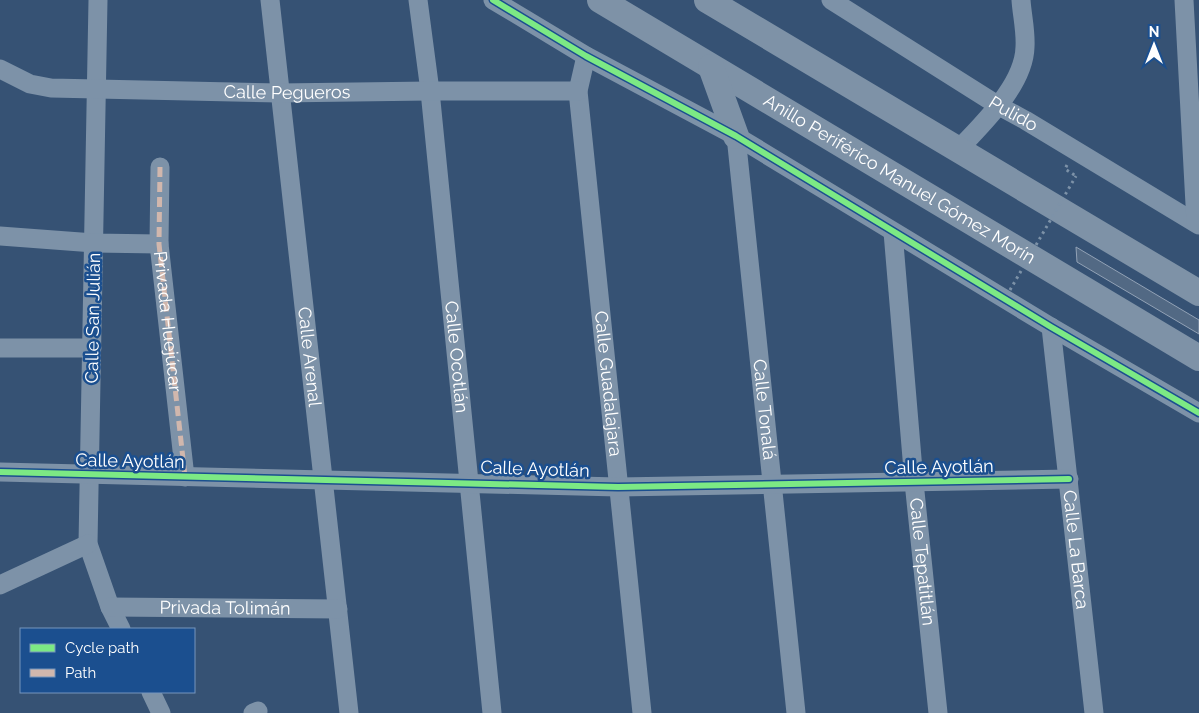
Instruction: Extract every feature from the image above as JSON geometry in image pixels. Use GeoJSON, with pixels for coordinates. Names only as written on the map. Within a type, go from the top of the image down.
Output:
{"type":"FeatureCollection","features":[{"type":"Feature","properties":{"kind":"highway","name":"Anillo Periférico Manuel Gómez Morín"},"geometry":{"type":"LineString","coordinates":[[600,0],[1199,358]]}},
{"type":"Feature","properties":{"kind":"highway"},"geometry":{"type":"LineString","coordinates":[[707,0],[1199,293]]}},
{"type":"Feature","properties":{"kind":"highway"},"geometry":{"type":"LineString","coordinates":[[711,67],[736,136]]}},
{"type":"Feature","properties":{"kind":"street","name":"Calle San Julián"},"geometry":{"type":"LineString","coordinates":[[98,0],[88,544],[110,607],[120,628]]}},
{"type":"Feature","properties":{"kind":"street","name":"Calle Arenal"},"geometry":{"type":"LineString","coordinates":[[270,0],[349,713]]}},
{"type":"Feature","properties":{"kind":"street","name":"Calle Ocotlán"},"geometry":{"type":"LineString","coordinates":[[418,0],[430,91],[492,713]]}},
{"type":"Feature","properties":{"kind":"street"},"geometry":{"type":"LineString","coordinates":[[493,0],[586,56],[736,136],[1051,327],[1199,413]]}},
{"type":"Feature","properties":{"kind":"street","name":"Pulido"},"geometry":{"type":"LineString","coordinates":[[831,0],[999,106],[1197,224]]}},
{"type":"Feature","properties":{"kind":"street"},"geometry":{"type":"LineString","coordinates":[[860,0],[861,19]]}},
{"type":"Feature","properties":{"kind":"street"},"geometry":{"type":"LineString","coordinates":[[959,150],[999,106],[1020,71],[1025,47],[1020,0]]}},
{"type":"Feature","properties":{"kind":"street"},"geometry":{"type":"LineString","coordinates":[[1184,0],[1196,155],[1197,224]]}},
{"type":"Feature","properties":{"kind":"street","name":"Calle Guadalajara"},"geometry":{"type":"LineString","coordinates":[[586,56],[578,91],[642,713]]}},
{"type":"Feature","properties":{"kind":"street","name":"Calle Pegueros"},"geometry":{"type":"LineString","coordinates":[[0,69],[30,84],[96,88],[279,93],[578,91]]}},
{"type":"Feature","properties":{"kind":"street","name":"Calle Tonalá"},"geometry":{"type":"LineString","coordinates":[[736,136],[796,713]]}},
{"type":"Feature","properties":{"kind":"street","name":"Privada Huejúcar"},"geometry":{"type":"LineString","coordinates":[[160,167],[159,244],[185,477]]}},
{"type":"Feature","properties":{"kind":"street","name":"Calle Tepatitlán"},"geometry":{"type":"LineString","coordinates":[[893,232],[914,482],[938,713]]}},
{"type":"Feature","properties":{"kind":"street"},"geometry":{"type":"LineString","coordinates":[[0,236],[94,243],[159,244]]}},
{"type":"Feature","properties":{"kind":"street","name":"Calle La Barca"},"geometry":{"type":"LineString","coordinates":[[1051,327],[1094,713]]}},
{"type":"Feature","properties":{"kind":"street"},"geometry":{"type":"LineString","coordinates":[[0,348],[92,348]]}},
{"type":"Feature","properties":{"kind":"street","name":"Calle Ayotlán"},"geometry":{"type":"LineString","coordinates":[[0,472],[618,487],[772,483],[1069,480]]}},
{"type":"Feature","properties":{"kind":"street"},"geometry":{"type":"LineString","coordinates":[[0,585],[88,544]]}},
{"type":"Feature","properties":{"kind":"street","name":"Privada Tolimán"},"geometry":{"type":"LineString","coordinates":[[110,607],[338,609]]}},
{"type":"Feature","properties":{"kind":"street"},"geometry":{"type":"LineString","coordinates":[[151,693],[161,713]]}},
{"type":"Feature","properties":{"kind":"path"},"geometry":{"type":"LineString","coordinates":[[1010,290],[1076,176]]}},
{"type":"Feature","properties":{"kind":"building"},"geometry":{"type":"Polygon","coordinates":[[[1076,247],[1199,320],[1199,334],[1077,262],[1076,247]]]}},
{"type":"Feature","properties":{"kind":"marked path"},"geometry":{"type":"LineString","coordinates":[[160,167],[159,244],[185,477]]}},
{"type":"Feature","properties":{"kind":"cycle path"},"geometry":{"type":"LineString","coordinates":[[493,0],[586,56],[736,136],[1051,327],[1199,413]]}},
{"type":"Feature","properties":{"kind":"cycle path"},"geometry":{"type":"LineString","coordinates":[[0,472],[618,487],[1069,479]]}}]}
